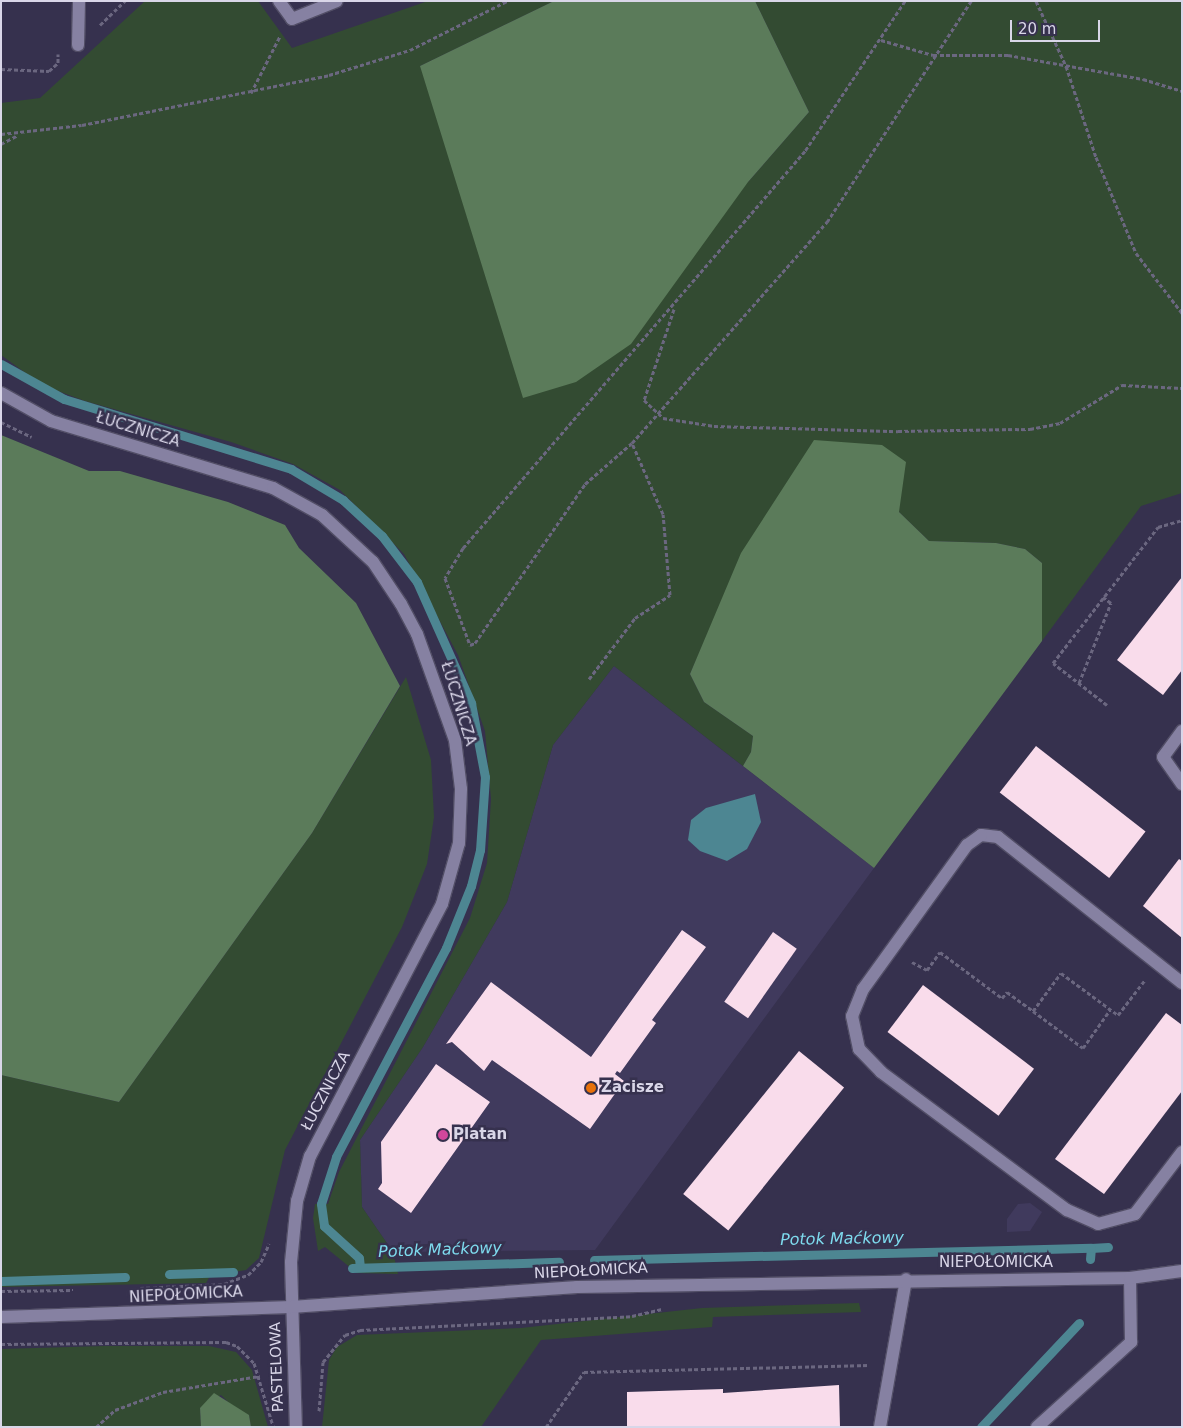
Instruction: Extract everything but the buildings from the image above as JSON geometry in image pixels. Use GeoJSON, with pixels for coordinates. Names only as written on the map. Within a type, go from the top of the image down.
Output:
{"type":"FeatureCollection","features":[{"type":"Feature","properties":{"kind":"street"},"geometry":{"type":"LineString","coordinates":[[78,1],[78,45]]}},
{"type":"Feature","properties":{"kind":"street"},"geometry":{"type":"LineString","coordinates":[[279,1],[292,19],[337,1]]}},
{"type":"Feature","properties":{"kind":"street","name":"ŁUCZNICZA"},"geometry":{"type":"LineString","coordinates":[[1,393],[51,421],[273,488],[322,515],[373,562],[401,604],[443,700],[461,789],[454,869],[425,942],[310,1156],[297,1201],[291,1307]]}},
{"type":"Feature","properties":{"kind":"street"},"geometry":{"type":"LineString","coordinates":[[1182,732],[1163,757],[1182,784]]}},
{"type":"Feature","properties":{"kind":"street"},"geometry":{"type":"LineString","coordinates":[[1182,983],[998,837],[980,835],[967,845],[863,989],[852,1016],[853,1032],[859,1049],[881,1072],[1067,1210],[1098,1224],[1134,1214],[1182,1152]]}},
{"type":"Feature","properties":{"kind":"street","name":"NIEPOŁOMICKA"},"geometry":{"type":"LineString","coordinates":[[1,1318],[291,1307],[577,1287],[906,1279],[1130,1278],[1182,1271]]}},
{"type":"Feature","properties":{"kind":"street"},"geometry":{"type":"LineString","coordinates":[[1038,1427],[1131,1342],[1130,1278]]}},
{"type":"Feature","properties":{"kind":"street"},"geometry":{"type":"LineString","coordinates":[[880,1427],[906,1279]]}},
{"type":"Feature","properties":{"kind":"street","name":"PASTELOWA"},"geometry":{"type":"LineString","coordinates":[[291,1307],[296,1427]]}},
{"type":"Feature","properties":{"kind":"path"},"geometry":{"type":"LineString","coordinates":[[1,134],[22,134],[250,94],[410,50],[507,1]]}},
{"type":"Feature","properties":{"kind":"path"},"geometry":{"type":"LineString","coordinates":[[903,2],[881,40],[805,151],[675,305],[555,436],[463,548],[445,578],[465,641],[475,643],[585,484],[632,443],[827,222],[940,54],[971,1]]}},
{"type":"Feature","properties":{"kind":"path"},"geometry":{"type":"LineString","coordinates":[[1036,1],[1066,66],[1096,157],[1136,253],[1182,313]]}},
{"type":"Feature","properties":{"kind":"path"},"geometry":{"type":"LineString","coordinates":[[250,94],[271,48],[292,19]]}},
{"type":"Feature","properties":{"kind":"path"},"geometry":{"type":"LineString","coordinates":[[881,40],[909,51],[940,54],[1008,55],[1182,90]]}},
{"type":"Feature","properties":{"kind":"path"},"geometry":{"type":"LineString","coordinates":[[1,144],[22,134]]}},
{"type":"Feature","properties":{"kind":"path"},"geometry":{"type":"LineString","coordinates":[[675,305],[644,400],[656,415],[714,426],[898,431],[1030,429],[1060,423],[1122,385],[1182,388]]}},
{"type":"Feature","properties":{"kind":"path"},"geometry":{"type":"LineString","coordinates":[[1,422],[42,441]]}},
{"type":"Feature","properties":{"kind":"path"},"geometry":{"type":"LineString","coordinates":[[589,679],[635,618],[670,595],[663,514],[632,443]]}},
{"type":"Feature","properties":{"kind":"path"},"geometry":{"type":"LineString","coordinates":[[1107,705],[1053,663],[1158,527],[1182,520]]}},
{"type":"Feature","properties":{"kind":"path"},"geometry":{"type":"LineString","coordinates":[[1079,683],[1111,603],[1103,598]]}},
{"type":"Feature","properties":{"kind":"path"},"geometry":{"type":"LineString","coordinates":[[908,968],[913,960],[927,970],[940,952],[1002,998],[1007,992],[1083,1048],[1110,1010]]}},
{"type":"Feature","properties":{"kind":"path"},"geometry":{"type":"LineString","coordinates":[[1033,1011],[1061,973],[1118,1016],[1157,963]]}},
{"type":"Feature","properties":{"kind":"path"},"geometry":{"type":"LineString","coordinates":[[131,1289],[224,1284],[248,1275],[261,1262],[270,1236]]}},
{"type":"Feature","properties":{"kind":"path"},"geometry":{"type":"LineString","coordinates":[[1,1291],[76,1290]]}},
{"type":"Feature","properties":{"kind":"path"},"geometry":{"type":"LineString","coordinates":[[319,1418],[323,1362],[332,1347],[360,1330],[632,1316],[668,1308]]}},
{"type":"Feature","properties":{"kind":"path"},"geometry":{"type":"LineString","coordinates":[[1,1344],[226,1342],[238,1346],[260,1376],[273,1427]]}},
{"type":"Feature","properties":{"kind":"path"},"geometry":{"type":"LineString","coordinates":[[546,1427],[584,1372],[891,1364]]}},
{"type":"Feature","properties":{"kind":"path"},"geometry":{"type":"LineString","coordinates":[[96,1427],[115,1410],[163,1392],[260,1376]]}},
{"type":"Feature","properties":{"kind":"shaded area"},"geometry":{"type":"Polygon","coordinates":[[[145,1],[258,1],[292,48],[428,1],[554,1],[420,66],[748,182],[809,112],[755,1],[1182,1],[1182,493],[1141,506],[1042,641],[1042,563],[1025,549],[996,543],[929,541],[899,512],[710,629],[690,674],[704,702],[753,736],[751,752],[743,766],[614,666],[553,745],[507,902],[423,1047],[360,1140],[362,1207],[393,1252],[398,1274],[357,1273],[325,1247],[318,1251],[313,1218],[315,1204],[328,1204],[339,1172],[470,918],[487,863],[491,799],[485,731],[458,655],[404,554],[340,490],[293,464],[231,442],[85,401],[42,385],[1,355],[1,103],[40,98],[145,1]]]}},
{"type":"Feature","properties":{"kind":"shaded area"},"geometry":{"type":"Polygon","coordinates":[[[554,1],[755,1],[809,112],[748,182],[631,344],[576,382],[523,398],[420,66],[554,1]]]}},
{"type":"Feature","properties":{"kind":"shaded area"},"geometry":{"type":"Polygon","coordinates":[[[1,435],[89,471],[120,471],[228,502],[285,525],[299,548],[356,603],[400,686],[312,833],[119,1102],[1,1075],[1,435]]]}},
{"type":"Feature","properties":{"kind":"shaded area"},"geometry":{"type":"Polygon","coordinates":[[[814,440],[882,445],[906,462],[899,512],[929,541],[996,543],[1025,549],[1042,563],[1042,641],[874,868],[743,766],[751,752],[753,736],[704,702],[690,674],[741,553],[814,440]]]}},
{"type":"Feature","properties":{"kind":"shaded area"},"geometry":{"type":"Polygon","coordinates":[[[614,666],[874,868],[595,1250],[393,1252],[362,1207],[360,1140],[423,1047],[507,902],[553,745],[614,666]]]}},
{"type":"Feature","properties":{"kind":"shaded area"},"geometry":{"type":"Polygon","coordinates":[[[406,677],[431,760],[434,817],[427,864],[402,927],[285,1150],[259,1258],[246,1270],[210,1276],[206,1283],[1,1287],[1,1075],[119,1102],[312,833],[406,677]]]}},
{"type":"Feature","properties":{"kind":"shaded area"},"geometry":{"type":"Polygon","coordinates":[[[755,794],[761,822],[747,849],[727,861],[700,851],[688,840],[691,820],[706,808],[755,794]]]}},
{"type":"Feature","properties":{"kind":"shaded area"},"geometry":{"type":"Polygon","coordinates":[[[1030,1203],[1042,1212],[1030,1231],[1007,1232],[1007,1219],[1018,1204],[1030,1203]]]}},
{"type":"Feature","properties":{"kind":"shaded area"},"geometry":{"type":"Polygon","coordinates":[[[859,1303],[861,1312],[713,1317],[712,1327],[541,1340],[481,1427],[322,1427],[329,1360],[337,1347],[357,1335],[521,1328],[702,1308],[859,1303]]]}},
{"type":"Feature","properties":{"kind":"shaded area"},"geometry":{"type":"Polygon","coordinates":[[[209,1346],[236,1352],[252,1370],[268,1427],[251,1427],[249,1415],[237,1411],[221,1395],[200,1408],[201,1427],[1,1427],[1,1349],[209,1346]]]}},
{"type":"Feature","properties":{"kind":"shaded area"},"geometry":{"type":"Polygon","coordinates":[[[214,1393],[249,1415],[251,1427],[201,1427],[200,1408],[214,1393]]]}},
{"type":"Feature","properties":{"kind":"waterway"},"geometry":{"type":"LineString","coordinates":[[1,364],[64,399],[291,469],[343,500],[382,536],[417,582],[471,703],[485,777],[480,850],[471,886],[446,948],[336,1157],[321,1204],[324,1226],[359,1258],[360,1267]]}},
{"type":"Feature","properties":{"kind":"waterway","name":"Potok Maćkowy"},"geometry":{"type":"LineString","coordinates":[[1090,1259],[1091,1248],[1108,1247]]}},
{"type":"Feature","properties":{"kind":"waterway","name":"Potok Maćkowy"},"geometry":{"type":"LineString","coordinates":[[594,1260],[1091,1248]]}},
{"type":"Feature","properties":{"kind":"waterway","name":"Potok Maćkowy"},"geometry":{"type":"LineString","coordinates":[[352,1268],[559,1262]]}},
{"type":"Feature","properties":{"kind":"waterway","name":"Potok Maćkowy"},"geometry":{"type":"LineString","coordinates":[[169,1274],[233,1272]]}},
{"type":"Feature","properties":{"kind":"waterway","name":"Potok Maćkowy"},"geometry":{"type":"LineString","coordinates":[[1,1281],[125,1277]]}},
{"type":"Feature","properties":{"kind":"waterway","name":"Potok Maćkowy"},"geometry":{"type":"LineString","coordinates":[[981,1427],[1079,1323]]}},
{"type":"Feature","properties":{"kind":"place","name":"Zacisze"},"geometry":{"type":"Point","coordinates":[591,1088]}},
{"type":"Feature","properties":{"kind":"place","name":"Platan"},"geometry":{"type":"Point","coordinates":[443,1135]}}]}
